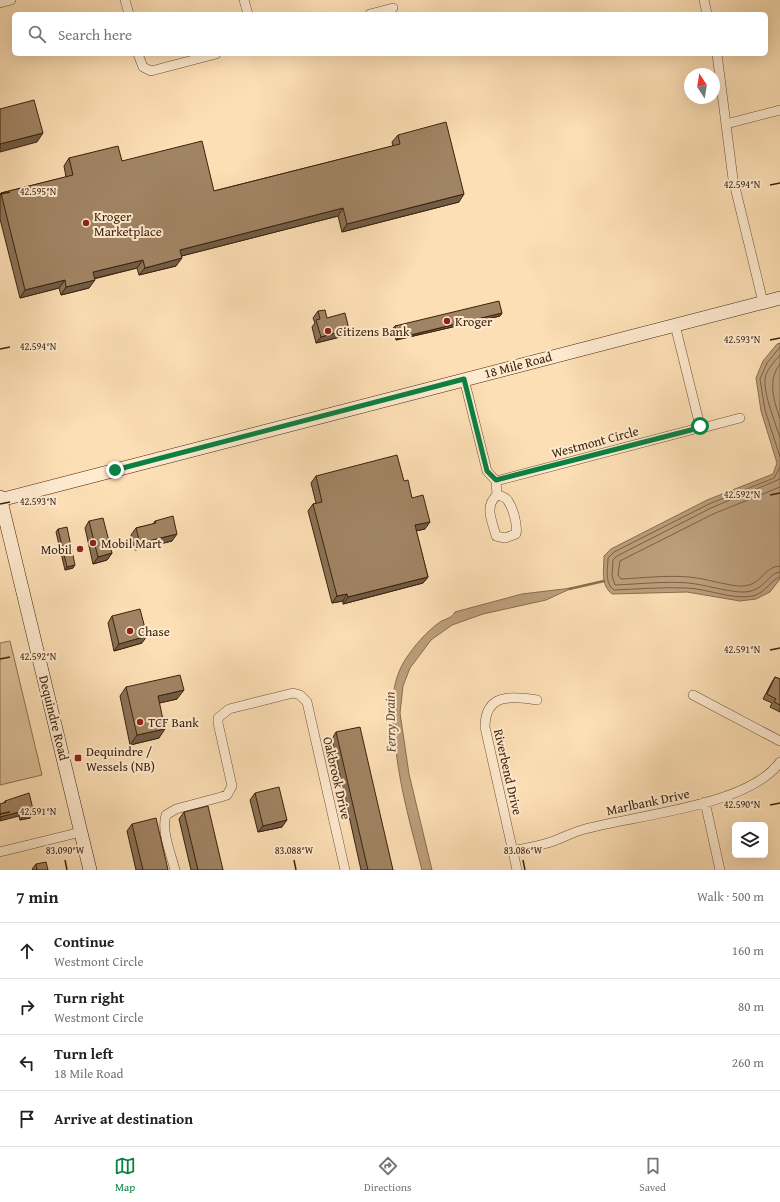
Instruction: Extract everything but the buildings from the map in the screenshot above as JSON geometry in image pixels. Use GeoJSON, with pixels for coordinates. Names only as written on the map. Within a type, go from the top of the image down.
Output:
{"type":"FeatureCollection","features":[{"type":"Feature","properties":{"kind":"main road","name":"18 Mile Road"},"geometry":{"type":"LineString","coordinates":[[0,499],[780,298]]}},
{"type":"Feature","properties":{"kind":"main road","name":"Dequindre Road"},"geometry":{"type":"LineString","coordinates":[[0,499],[90,870]]}},
{"type":"Feature","properties":{"kind":"street"},"geometry":{"type":"LineString","coordinates":[[0,3],[11,0]]}},
{"type":"Feature","properties":{"kind":"street"},"geometry":{"type":"LineString","coordinates":[[125,0],[128,12]]}},
{"type":"Feature","properties":{"kind":"street"},"geometry":{"type":"LineString","coordinates":[[244,0],[247,12]]}},
{"type":"Feature","properties":{"kind":"street"},"geometry":{"type":"LineString","coordinates":[[704,0],[707,12]]}},
{"type":"Feature","properties":{"kind":"street"},"geometry":{"type":"LineString","coordinates":[[377,12],[393,7]]}},
{"type":"Feature","properties":{"kind":"street"},"geometry":{"type":"LineString","coordinates":[[139,56],[143,67],[151,71],[208,56]]}},
{"type":"Feature","properties":{"kind":"street"},"geometry":{"type":"LineString","coordinates":[[717,56],[733,179],[763,302]]}},
{"type":"Feature","properties":{"kind":"street"},"geometry":{"type":"LineString","coordinates":[[726,124],[780,110]]}},
{"type":"Feature","properties":{"kind":"street"},"geometry":{"type":"LineString","coordinates":[[674,325],[700,426]]}},
{"type":"Feature","properties":{"kind":"street"},"geometry":{"type":"LineString","coordinates":[[464,379],[487,471],[496,480],[497,495]]}},
{"type":"Feature","properties":{"kind":"street","name":"Westmont Circle"},"geometry":{"type":"LineString","coordinates":[[496,480],[691,430],[700,426],[706,427],[740,418]]}},
{"type":"Feature","properties":{"kind":"street"},"geometry":{"type":"LineString","coordinates":[[497,495],[507,499],[510,503],[517,529],[516,534],[505,538],[496,536],[489,506],[490,501],[497,495]]}},
{"type":"Feature","properties":{"kind":"street","name":"Oakbrook Drive"},"geometry":{"type":"LineString","coordinates":[[175,870],[165,829],[164,821],[166,815],[176,809],[227,795],[232,786],[218,723],[221,714],[229,709],[293,693],[300,695],[307,702],[345,870]]}},
{"type":"Feature","properties":{"kind":"street"},"geometry":{"type":"LineString","coordinates":[[693,695],[780,741]]}},
{"type":"Feature","properties":{"kind":"street","name":"Riverbend Drive"},"geometry":{"type":"LineString","coordinates":[[517,870],[484,727],[484,715],[491,704],[499,700],[517,698],[537,700]]}},
{"type":"Feature","properties":{"kind":"street","name":"Marlbank Drive"},"geometry":{"type":"LineString","coordinates":[[512,851],[544,844],[585,829],[725,797],[754,785],[767,776],[780,762]]}},
{"type":"Feature","properties":{"kind":"street"},"geometry":{"type":"LineString","coordinates":[[705,802],[720,870]]}},
{"type":"Feature","properties":{"kind":"street"},"geometry":{"type":"LineString","coordinates":[[0,852],[81,832]]}},
{"type":"Feature","properties":{"kind":"shaded area"},"geometry":{"type":"Polygon","coordinates":[[[10,641],[42,775],[0,785],[0,643],[10,641]]]}},
{"type":"Feature","properties":{"kind":"water"},"geometry":{"type":"Polygon","coordinates":[[[780,343],[780,579],[770,592],[756,599],[740,601],[687,592],[612,594],[606,586],[603,572],[604,556],[611,549],[707,500],[773,474],[777,463],[761,411],[756,378],[763,361],[777,344],[780,343]]]}},
{"type":"Feature","properties":{"kind":"water","name":"Ferry Drain"},"geometry":{"type":"Polygon","coordinates":[[[572,588],[546,600],[483,614],[452,625],[431,640],[410,668],[403,686],[400,713],[409,774],[432,870],[422,870],[407,811],[396,751],[393,693],[399,671],[405,660],[426,634],[440,622],[452,616],[455,612],[522,594],[572,588]]]}},
{"type":"Feature","properties":{"kind":"waterway"},"geometry":{"type":"LineString","coordinates":[[569,589],[604,581]]}},
{"type":"Feature","properties":{"kind":"place","name":"Kroger Marketplace"},"geometry":{"type":"Point","coordinates":[86,223]}},
{"type":"Feature","properties":{"kind":"place","name":"Kroger"},"geometry":{"type":"Point","coordinates":[447,321]}},
{"type":"Feature","properties":{"kind":"place","name":"Citizens Bank"},"geometry":{"type":"Point","coordinates":[328,331]}},
{"type":"Feature","properties":{"kind":"place","name":"Mobil Mart"},"geometry":{"type":"Point","coordinates":[93,543]}},
{"type":"Feature","properties":{"kind":"place","name":"Mobil"},"geometry":{"type":"Point","coordinates":[80,549]}},
{"type":"Feature","properties":{"kind":"place","name":"Chase"},"geometry":{"type":"Point","coordinates":[130,631]}},
{"type":"Feature","properties":{"kind":"place","name":"TCF Bank"},"geometry":{"type":"Point","coordinates":[140,722]}},
{"type":"Feature","properties":{"kind":"place","name":"Dequindre / Wessels (NB)"},"geometry":{"type":"Point","coordinates":[78,758]}},
{"type":"Feature","properties":{"kind":"route"},"geometry":{"type":"LineString","coordinates":[[115,470],[464,379],[487,471],[490,476],[496,480],[502,480],[691,430],[700,426]]}}]}
